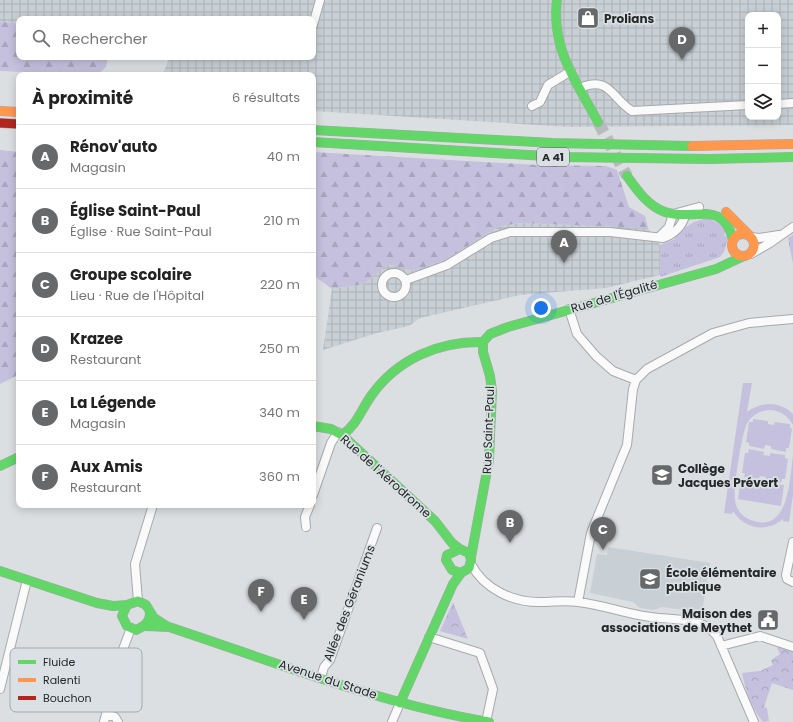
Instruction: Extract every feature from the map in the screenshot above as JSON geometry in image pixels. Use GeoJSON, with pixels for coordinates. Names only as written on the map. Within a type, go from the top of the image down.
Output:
{"type":"FeatureCollection","features":[{"type":"Feature","properties":{"kind":"main road"},"geometry":{"type":"LineString","coordinates":[[557,0],[554,21],[556,38],[570,71],[598,122]]}},
{"type":"Feature","properties":{"kind":"main road"},"geometry":{"type":"LineString","coordinates":[[0,110],[16,112]]}},
{"type":"Feature","properties":{"kind":"main road"},"geometry":{"type":"LineString","coordinates":[[0,123],[16,124]]}},
{"type":"Feature","properties":{"kind":"main road","name":"A 41"},"geometry":{"type":"LineString","coordinates":[[316,130],[565,144],[707,147],[793,144]]}},
{"type":"Feature","properties":{"kind":"main road","name":"A 41"},"geometry":{"type":"LineString","coordinates":[[316,142],[562,157],[709,159],[793,157]]}},
{"type":"Feature","properties":{"kind":"main road"},"geometry":{"type":"LineString","coordinates":[[628,176],[641,195],[657,208],[673,214],[685,215],[707,213],[721,217],[729,226],[735,253],[747,255],[755,244],[750,236],[731,216],[719,208],[708,206],[678,207],[663,204],[641,195]]}},
{"type":"Feature","properties":{"kind":"main road"},"geometry":{"type":"LineString","coordinates":[[733,243],[741,234],[750,236]]}},
{"type":"Feature","properties":{"kind":"main road","name":"Rue de l'Égalité"},"geometry":{"type":"LineString","coordinates":[[692,274],[722,258],[733,243]]}},
{"type":"Feature","properties":{"kind":"main road","name":"Rue de l'Égalité"},"geometry":{"type":"LineString","coordinates":[[483,342],[486,336],[494,332],[692,274],[716,269],[735,259],[747,255]]}},
{"type":"Feature","properties":{"kind":"main road"},"geometry":{"type":"LineString","coordinates":[[340,433],[353,427],[377,387],[401,365],[417,356],[459,341],[483,342]]}},
{"type":"Feature","properties":{"kind":"main road","name":"Rue Saint-Paul"},"geometry":{"type":"LineString","coordinates":[[471,560],[490,459],[491,387],[483,352],[483,342]]}},
{"type":"Feature","properties":{"kind":"main road","name":"Rue de l'Aérodrome"},"geometry":{"type":"LineString","coordinates":[[316,427],[340,433],[438,524],[449,542],[461,549],[471,560]]}},
{"type":"Feature","properties":{"kind":"main road"},"geometry":{"type":"LineString","coordinates":[[0,466],[16,458]]}},
{"type":"Feature","properties":{"kind":"main road"},"geometry":{"type":"LineString","coordinates":[[446,555],[450,552],[461,549],[474,541]]}},
{"type":"Feature","properties":{"kind":"main road"},"geometry":{"type":"LineString","coordinates":[[449,542],[446,560],[453,584]]}},
{"type":"Feature","properties":{"kind":"main road"},"geometry":{"type":"LineString","coordinates":[[400,703],[453,584],[471,560]]}},
{"type":"Feature","properties":{"kind":"main road","name":"Rue de l'Aérodrome"},"geometry":{"type":"LineString","coordinates":[[448,567],[456,572],[462,572]]}},
{"type":"Feature","properties":{"kind":"main road"},"geometry":{"type":"LineString","coordinates":[[0,571],[96,603],[112,610],[131,628],[141,629],[150,618],[150,613],[146,605],[138,601],[127,605],[113,606],[96,603]]}},
{"type":"Feature","properties":{"kind":"main road"},"geometry":{"type":"LineString","coordinates":[[123,620],[123,612],[127,605]]}},
{"type":"Feature","properties":{"kind":"main road","name":"Avenue du Stade"},"geometry":{"type":"LineString","coordinates":[[150,613],[169,627]]}},
{"type":"Feature","properties":{"kind":"main road","name":"Avenue du Stade"},"geometry":{"type":"LineString","coordinates":[[145,626],[169,627],[400,703],[440,714],[488,722]]}},
{"type":"Feature","properties":{"kind":"street"},"geometry":{"type":"LineString","coordinates":[[316,16],[320,0]]}},
{"type":"Feature","properties":{"kind":"street"},"geometry":{"type":"LineString","coordinates":[[532,106],[540,102],[548,85],[570,71]]}},
{"type":"Feature","properties":{"kind":"street"},"geometry":{"type":"LineString","coordinates":[[580,88],[590,84],[605,86],[613,91],[626,107],[632,111],[745,105]]}},
{"type":"Feature","properties":{"kind":"street"},"geometry":{"type":"LineString","coordinates":[[781,104],[793,103]]}},
{"type":"Feature","properties":{"kind":"street"},"geometry":{"type":"LineString","coordinates":[[656,238],[662,235],[670,227],[673,214],[699,207]]}},
{"type":"Feature","properties":{"kind":"street"},"geometry":{"type":"LineString","coordinates":[[406,280],[447,265],[492,238],[510,232],[610,232],[656,238],[670,236],[681,225],[685,215]]}},
{"type":"Feature","properties":{"kind":"street","name":"Rue de l'Égalité"},"geometry":{"type":"LineString","coordinates":[[747,255],[793,227]]}},
{"type":"Feature","properties":{"kind":"street","name":"Rue de l'Égalité"},"geometry":{"type":"LineString","coordinates":[[750,236],[769,238],[782,235]]}},
{"type":"Feature","properties":{"kind":"street"},"geometry":{"type":"LineString","coordinates":[[569,309],[577,334],[596,356],[613,371],[636,380]]}},
{"type":"Feature","properties":{"kind":"street"},"geometry":{"type":"LineString","coordinates":[[578,602],[591,533],[626,445],[633,389],[636,380],[647,369],[713,333],[749,323],[793,319]]}},
{"type":"Feature","properties":{"kind":"street"},"geometry":{"type":"LineString","coordinates":[[316,486],[331,443],[340,433]]}},
{"type":"Feature","properties":{"kind":"street"},"geometry":{"type":"LineString","coordinates":[[138,601],[135,564],[152,508]]}},
{"type":"Feature","properties":{"kind":"street"},"geometry":{"type":"LineString","coordinates":[[306,527],[305,518],[309,508]]}},
{"type":"Feature","properties":{"kind":"street","name":"Allée des Géraniums"},"geometry":{"type":"LineString","coordinates":[[321,678],[324,667],[330,660],[377,528]]}},
{"type":"Feature","properties":{"kind":"street"},"geometry":{"type":"LineString","coordinates":[[793,542],[786,577],[788,581],[793,582]]}},
{"type":"Feature","properties":{"kind":"street","name":"Rue de l'Aérodrome"},"geometry":{"type":"LineString","coordinates":[[471,560],[477,575]]}},
{"type":"Feature","properties":{"kind":"street","name":"Rue de l'Aérodrome"},"geometry":{"type":"LineString","coordinates":[[462,572],[477,575],[497,591],[515,598],[535,602],[563,600],[578,602],[646,616],[696,622],[710,628],[717,636],[754,722]]}},
{"type":"Feature","properties":{"kind":"street"},"geometry":{"type":"LineString","coordinates":[[0,689],[26,580]]}},
{"type":"Feature","properties":{"kind":"street"},"geometry":{"type":"LineString","coordinates":[[125,648],[131,628]]}},
{"type":"Feature","properties":{"kind":"street"},"geometry":{"type":"LineString","coordinates":[[721,646],[760,636],[793,647]]}},
{"type":"Feature","properties":{"kind":"street"},"geometry":{"type":"LineString","coordinates":[[429,637],[480,653],[493,690],[488,722]]}},
{"type":"Feature","properties":{"kind":"street"},"geometry":{"type":"LineString","coordinates":[[392,722],[400,703]]}},
{"type":"Feature","properties":{"kind":"street"},"geometry":{"type":"LineString","coordinates":[[105,718],[115,717],[118,722]]}},
{"type":"Feature","properties":{"kind":"shaded area"},"geometry":{"type":"Polygon","coordinates":[[[0,0],[793,0],[793,125],[569,127],[316,111],[316,72],[164,72],[168,60],[316,60],[316,16],[16,16],[16,23],[0,22],[0,0]]]}},
{"type":"Feature","properties":{"kind":"shaded area"},"geometry":{"type":"Polygon","coordinates":[[[519,223],[648,228],[660,245],[660,275],[606,288],[520,295],[420,318],[409,326],[377,333],[323,350],[332,289],[364,284],[388,263],[413,271],[445,260],[498,227],[519,223]]]}},
{"type":"Feature","properties":{"kind":"shaded area","name":"École élémentaire publique"},"geometry":{"type":"Polygon","coordinates":[[[608,547],[710,563],[702,612],[662,607],[653,610],[640,608],[633,602],[590,593],[597,554],[607,555],[608,547]]]}},
{"type":"Feature","properties":{"kind":"green space"},"geometry":{"type":"Polygon","coordinates":[[[0,22],[16,23],[16,60],[107,60],[106,67],[100,72],[0,71],[0,22]]]}},
{"type":"Feature","properties":{"kind":"green space"},"geometry":{"type":"Polygon","coordinates":[[[0,150],[16,152],[16,376],[0,384],[0,150]]]}},
{"type":"Feature","properties":{"kind":"green space"},"geometry":{"type":"Polygon","coordinates":[[[316,152],[538,165],[606,166],[617,170],[629,207],[645,216],[648,228],[519,223],[498,227],[445,260],[413,271],[388,264],[364,284],[332,289],[316,277],[316,152]]]}},
{"type":"Feature","properties":{"kind":"green space"},"geometry":{"type":"Polygon","coordinates":[[[707,218],[720,224],[726,232],[724,235],[728,238],[724,252],[720,257],[660,277],[660,245],[675,239],[673,236],[683,226],[686,227],[694,222],[707,218]]]}},
{"type":"Feature","properties":{"kind":"green space"},"geometry":{"type":"Polygon","coordinates":[[[793,235],[793,264],[788,238],[793,235]]]}},
{"type":"Feature","properties":{"kind":"green space"},"geometry":{"type":"Polygon","coordinates":[[[743,383],[752,383],[747,412],[753,408],[765,404],[777,405],[793,414],[793,425],[784,414],[771,410],[758,413],[748,422],[741,447],[735,500],[742,515],[748,519],[764,522],[773,519],[780,512],[785,502],[791,477],[793,455],[793,495],[789,522],[783,521],[783,519],[770,526],[756,527],[743,522],[733,511],[732,514],[724,513],[743,383]]]}},
{"type":"Feature","properties":{"kind":"green space"},"geometry":{"type":"Polygon","coordinates":[[[753,419],[768,421],[768,424],[774,425],[775,422],[790,424],[790,428],[792,428],[789,448],[786,448],[786,452],[771,449],[771,446],[765,445],[764,449],[749,446],[749,443],[746,442],[749,422],[753,422],[753,419]]]}},
{"type":"Feature","properties":{"kind":"green space"},"geometry":{"type":"Polygon","coordinates":[[[749,449],[764,452],[763,455],[770,456],[770,453],[785,455],[785,458],[788,459],[785,479],[782,479],[781,483],[766,480],[766,477],[760,476],[759,479],[744,477],[745,473],[742,473],[745,453],[748,453],[749,449]]]}},
{"type":"Feature","properties":{"kind":"green space"},"geometry":{"type":"Polygon","coordinates":[[[741,479],[784,485],[781,506],[738,499],[741,479]]]}},
{"type":"Feature","properties":{"kind":"green space"},"geometry":{"type":"Polygon","coordinates":[[[453,602],[468,639],[440,631],[453,602]]]}},
{"type":"Feature","properties":{"kind":"green space"},"geometry":{"type":"Polygon","coordinates":[[[778,645],[793,650],[793,690],[772,683],[764,707],[767,708],[769,721],[763,722],[750,699],[742,673],[760,671],[773,665],[771,660],[780,654],[777,648],[778,645]]]}},
{"type":"Feature","properties":{"kind":"tunnel"},"geometry":{"type":"LineString","coordinates":[[598,122],[627,176]]}},
{"type":"Feature","properties":{"kind":"traffic: fast"},"geometry":{"type":"LineString","coordinates":[[557,0],[556,18],[558,34],[567,64],[598,122]]}},
{"type":"Feature","properties":{"kind":"traffic: fast"},"geometry":{"type":"LineString","coordinates":[[316,130],[553,143],[692,146]]}},
{"type":"Feature","properties":{"kind":"traffic: fast"},"geometry":{"type":"LineString","coordinates":[[316,142],[562,157],[709,159],[793,157]]}},
{"type":"Feature","properties":{"kind":"traffic: fast"},"geometry":{"type":"LineString","coordinates":[[627,176],[648,202],[665,212],[686,215],[706,214],[714,215],[722,219],[728,227],[733,240]]}},
{"type":"Feature","properties":{"kind":"traffic: fast"},"geometry":{"type":"LineString","coordinates":[[471,557],[489,460],[492,391],[490,376],[483,352],[483,342],[490,334],[508,327],[716,269],[744,256]]}},
{"type":"Feature","properties":{"kind":"traffic: fast"},"geometry":{"type":"LineString","coordinates":[[342,435],[355,422],[381,383],[406,362],[435,349],[451,345],[483,342]]}},
{"type":"Feature","properties":{"kind":"traffic: fast"},"geometry":{"type":"LineString","coordinates":[[316,426],[331,429],[342,435],[435,521],[452,543],[460,549]]}},
{"type":"Feature","properties":{"kind":"traffic: fast"},"geometry":{"type":"LineString","coordinates":[[0,466],[16,458]]}},
{"type":"Feature","properties":{"kind":"traffic: fast"},"geometry":{"type":"LineString","coordinates":[[460,549],[469,553],[471,560],[469,568],[461,573],[452,570],[446,560],[447,555],[460,549]]}},
{"type":"Feature","properties":{"kind":"traffic: fast"},"geometry":{"type":"LineString","coordinates":[[0,571],[97,603],[113,606],[127,605]]}},
{"type":"Feature","properties":{"kind":"traffic: fast"},"geometry":{"type":"LineString","coordinates":[[400,703],[453,584],[461,573]]}},
{"type":"Feature","properties":{"kind":"traffic: fast"},"geometry":{"type":"LineString","coordinates":[[150,613],[148,622],[136,630],[127,626],[122,616],[127,605],[138,601],[146,605],[154,618],[168,627]]}},
{"type":"Feature","properties":{"kind":"traffic: fast"},"geometry":{"type":"LineString","coordinates":[[145,626],[169,627],[367,693],[448,714],[489,722]]}},
{"type":"Feature","properties":{"kind":"traffic: slow"},"geometry":{"type":"LineString","coordinates":[[0,111],[16,112]]}},
{"type":"Feature","properties":{"kind":"traffic: slow"},"geometry":{"type":"LineString","coordinates":[[692,146],[793,144]]}},
{"type":"Feature","properties":{"kind":"traffic: slow"},"geometry":{"type":"LineString","coordinates":[[726,212],[749,235]]}},
{"type":"Feature","properties":{"kind":"traffic: slow"},"geometry":{"type":"LineString","coordinates":[[743,234],[751,237],[754,245],[751,253],[743,256],[735,253],[732,245],[735,237],[743,234]]}},
{"type":"Feature","properties":{"kind":"traffic: jam"},"geometry":{"type":"LineString","coordinates":[[0,123],[16,124]]}},
{"type":"Feature","properties":{"kind":"place","name":"Prolians"},"geometry":{"type":"Point","coordinates":[588,18]}},
{"type":"Feature","properties":{"kind":"place","name":"Krazee"},"geometry":{"type":"Point","coordinates":[682,60]}},
{"type":"Feature","properties":{"kind":"place","name":"Rénov'auto"},"geometry":{"type":"Point","coordinates":[564,263]}},
{"type":"Feature","properties":{"kind":"place","name":"Collège Jacques Prévert"},"geometry":{"type":"Point","coordinates":[662,475]}},
{"type":"Feature","properties":{"kind":"place","name":"Église Saint-Paul"},"geometry":{"type":"Point","coordinates":[510,543]}},
{"type":"Feature","properties":{"kind":"place","name":"Groupe scolaire"},"geometry":{"type":"Point","coordinates":[603,550]}},
{"type":"Feature","properties":{"kind":"place","name":"École élémentaire publique"},"geometry":{"type":"Point","coordinates":[650,579]}},
{"type":"Feature","properties":{"kind":"place","name":"Aux Amis"},"geometry":{"type":"Point","coordinates":[261,612]}},
{"type":"Feature","properties":{"kind":"place","name":"La Légende"},"geometry":{"type":"Point","coordinates":[304,620]}},
{"type":"Feature","properties":{"kind":"place","name":"Maison des associations de Meythet"},"geometry":{"type":"Point","coordinates":[768,620]}}]}
